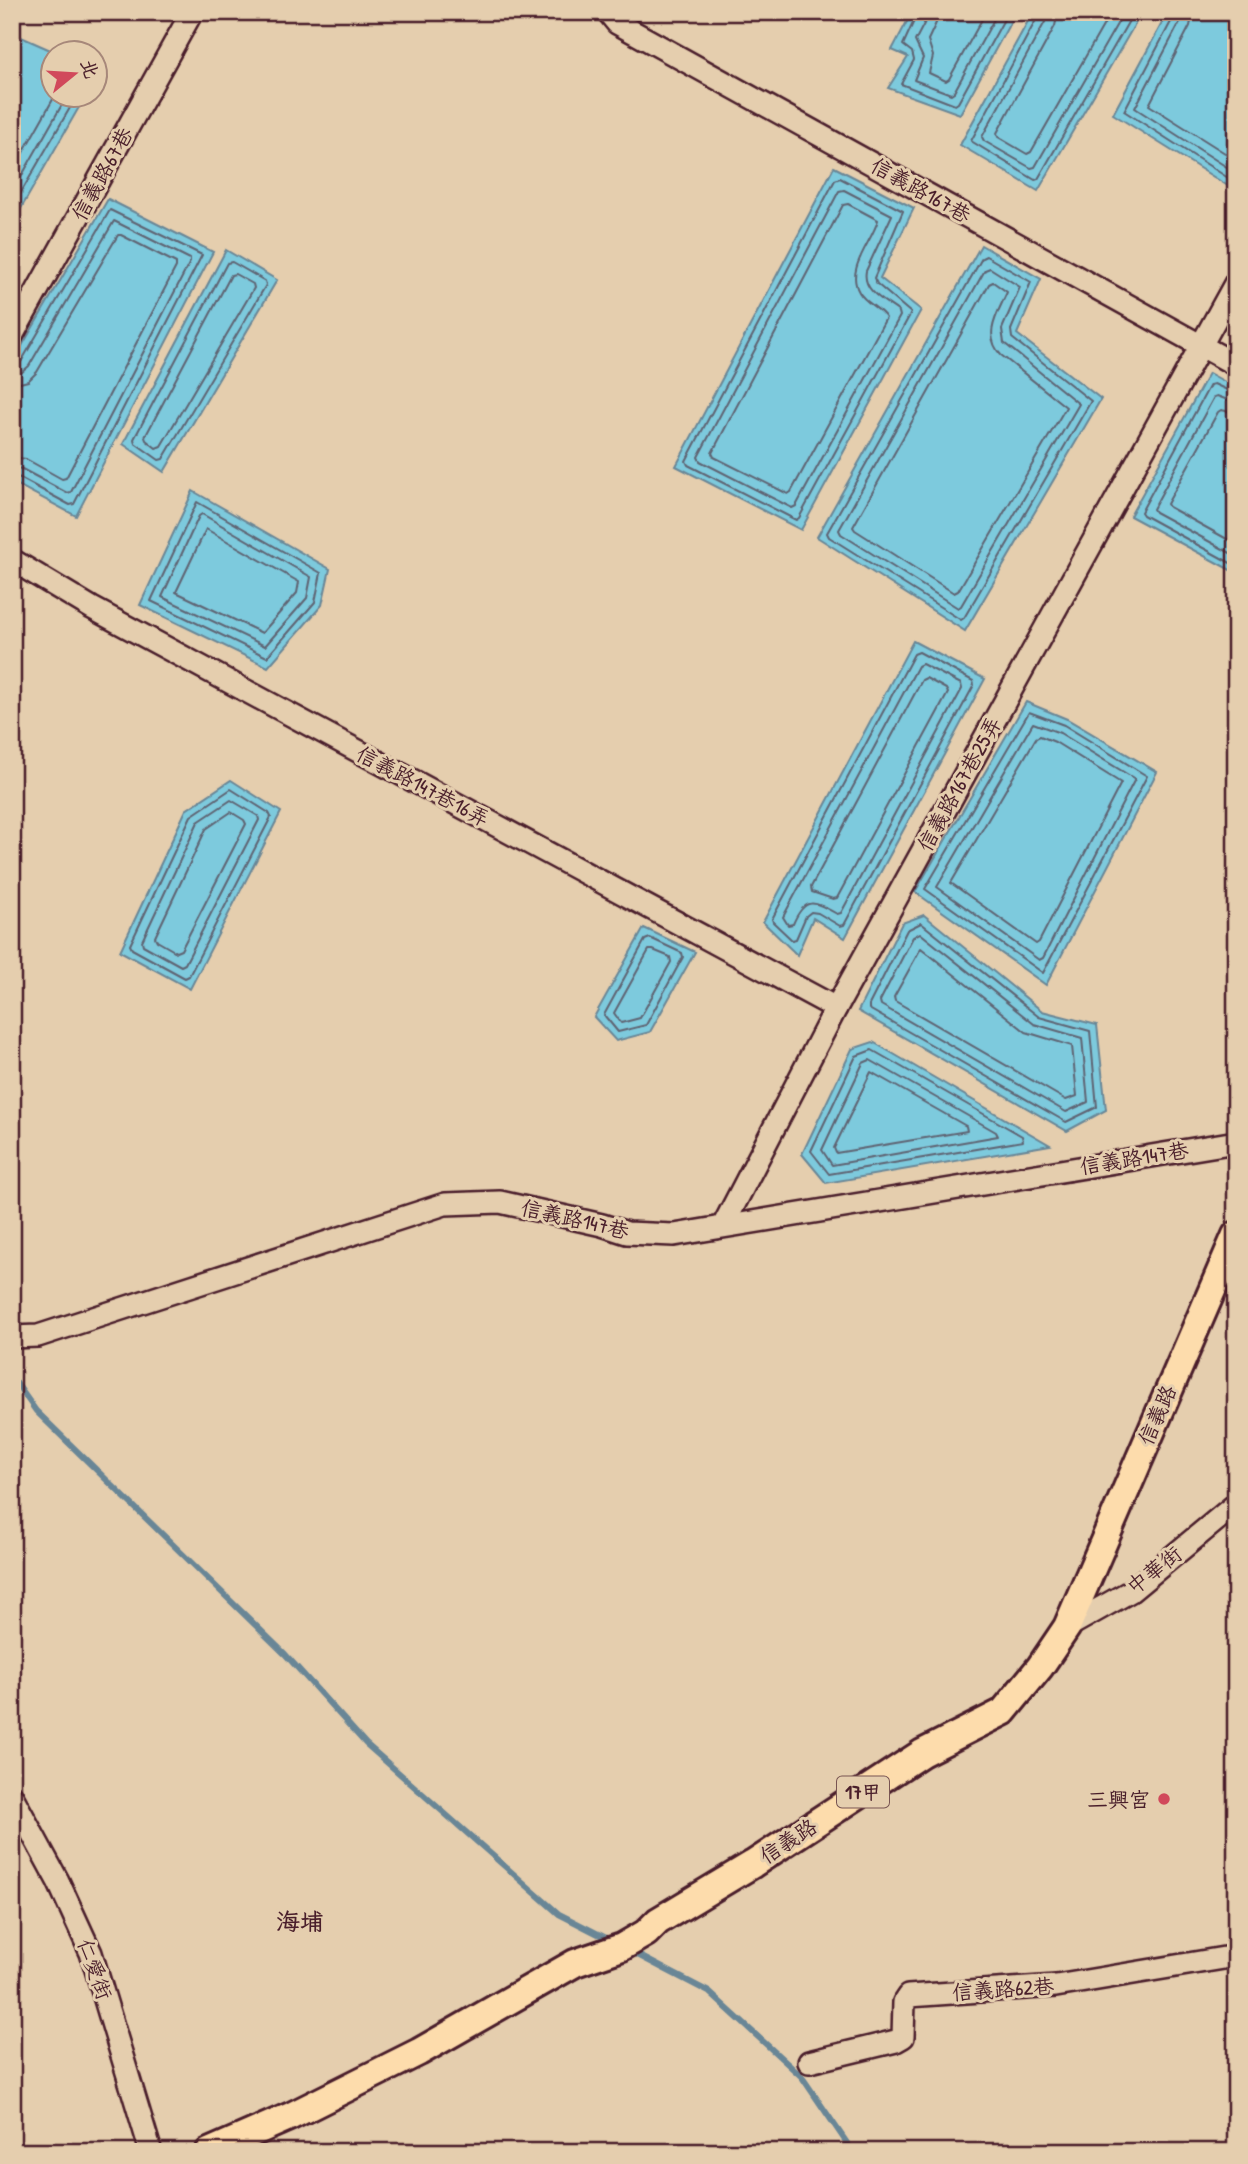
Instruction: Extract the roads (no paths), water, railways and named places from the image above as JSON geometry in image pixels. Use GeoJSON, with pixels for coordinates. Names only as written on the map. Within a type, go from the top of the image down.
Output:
{"type":"FeatureCollection","features":[{"type":"Feature","properties":{"kind":"main road","name":"信義路"},"geometry":{"type":"LineString","coordinates":[[209,2152],[291,2116],[419,2052],[575,1963],[630,1942],[658,1921],[753,1864],[922,1753],[1003,1712],[1040,1667],[1067,1627],[1236,1235]]}},
{"type":"Feature","properties":{"kind":"street","name":"信義路67巷"},"geometry":{"type":"LineString","coordinates":[[12,336],[192,12]]}},
{"type":"Feature","properties":{"kind":"street","name":"信義路167巷"},"geometry":{"type":"LineString","coordinates":[[608,12],[617,23],[1236,365]]}},
{"type":"Feature","properties":{"kind":"street","name":"信義路167巷25弄"},"geometry":{"type":"LineString","coordinates":[[723,1226],[836,1009],[1236,282]]}},
{"type":"Feature","properties":{"kind":"street","name":"信義路147巷16弄"},"geometry":{"type":"LineString","coordinates":[[12,560],[104,615],[836,1009]]}},
{"type":"Feature","properties":{"kind":"street","name":"信義路147巷"},"geometry":{"type":"LineString","coordinates":[[12,1337],[38,1336],[445,1204],[500,1202],[627,1233],[674,1235],[1236,1142]]}},
{"type":"Feature","properties":{"kind":"street","name":"中華街"},"geometry":{"type":"LineString","coordinates":[[1067,1627],[1131,1591],[1236,1504]]}},
{"type":"Feature","properties":{"kind":"street","name":"仁愛街"},"geometry":{"type":"LineString","coordinates":[[12,1796],[58,1881],[91,1953],[102,1982],[151,2152]]}},
{"type":"Feature","properties":{"kind":"street","name":"信義路62巷"},"geometry":{"type":"LineString","coordinates":[[809,2062],[903,2037],[904,2002],[908,1996],[1056,1986],[1236,1956]]}},
{"type":"Feature","properties":{"kind":"water"},"geometry":{"type":"Polygon","coordinates":[[[912,12],[1016,12],[960,114],[888,88],[908,57],[892,50],[912,12]]]}},
{"type":"Feature","properties":{"kind":"water"},"geometry":{"type":"Polygon","coordinates":[[[1033,12],[1142,12],[1038,191],[960,145],[1033,12]]]}},
{"type":"Feature","properties":{"kind":"water"},"geometry":{"type":"Polygon","coordinates":[[[1168,12],[1236,12],[1236,191],[1113,114],[1168,12]]]}},
{"type":"Feature","properties":{"kind":"water"},"geometry":{"type":"Polygon","coordinates":[[[12,33],[38,44],[38,108],[79,108],[19,212],[12,215],[12,33]]]}},
{"type":"Feature","properties":{"kind":"water"},"geometry":{"type":"Polygon","coordinates":[[[834,167],[914,208],[880,278],[921,310],[801,530],[676,466],[834,167]]]}},
{"type":"Feature","properties":{"kind":"water"},"geometry":{"type":"Polygon","coordinates":[[[108,199],[213,252],[76,516],[12,482],[12,363],[108,199]]]}},
{"type":"Feature","properties":{"kind":"water"},"geometry":{"type":"Polygon","coordinates":[[[981,245],[1041,279],[1017,334],[1101,399],[965,631],[817,537],[981,245]]]}},
{"type":"Feature","properties":{"kind":"water"},"geometry":{"type":"Polygon","coordinates":[[[226,250],[277,280],[164,472],[123,444],[226,250]]]}},
{"type":"Feature","properties":{"kind":"water"},"geometry":{"type":"Polygon","coordinates":[[[1209,373],[1236,388],[1236,573],[1130,516],[1209,373]]]}},
{"type":"Feature","properties":{"kind":"water"},"geometry":{"type":"Polygon","coordinates":[[[193,491],[330,569],[322,605],[268,667],[140,605],[193,491]]]}},
{"type":"Feature","properties":{"kind":"water"},"geometry":{"type":"Polygon","coordinates":[[[913,641],[985,679],[845,938],[813,918],[797,955],[763,922],[913,641]]]}},
{"type":"Feature","properties":{"kind":"water"},"geometry":{"type":"Polygon","coordinates":[[[1026,702],[1067,719],[1157,772],[1046,985],[915,892],[1026,702]]]}},
{"type":"Feature","properties":{"kind":"water"},"geometry":{"type":"Polygon","coordinates":[[[231,780],[281,812],[190,989],[120,951],[186,810],[231,780]]]}},
{"type":"Feature","properties":{"kind":"water"},"geometry":{"type":"Polygon","coordinates":[[[924,915],[1042,1011],[1097,1025],[1106,1110],[1067,1131],[858,1011],[902,923],[924,915]]]}},
{"type":"Feature","properties":{"kind":"water"},"geometry":{"type":"Polygon","coordinates":[[[644,928],[695,952],[650,1032],[616,1041],[594,1017],[644,928]]]}},
{"type":"Feature","properties":{"kind":"water"},"geometry":{"type":"Polygon","coordinates":[[[873,1042],[1050,1145],[826,1183],[802,1154],[852,1049],[873,1042]]]}},
{"type":"Feature","properties":{"kind":"waterway"},"geometry":{"type":"LineString","coordinates":[[12,1377],[36,1411],[285,1654],[366,1744],[559,1914],[614,1942]]}},
{"type":"Feature","properties":{"kind":"waterway"},"geometry":{"type":"LineString","coordinates":[[630,1951],[709,1992],[802,2077],[853,2152]]}},
{"type":"Feature","properties":{"kind":"place","name":"三興宮"},"geometry":{"type":"Point","coordinates":[1164,1799]}},
{"type":"Feature","properties":{"kind":"district","name":"海埔"},"geometry":{"type":"Point","coordinates":[300,1921]}}]}
